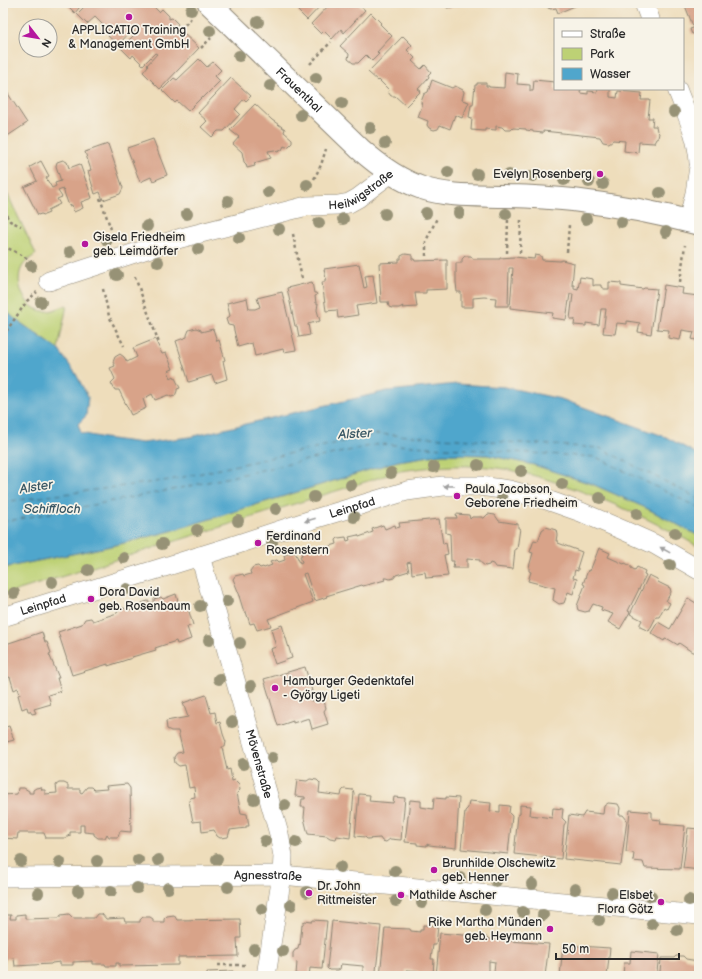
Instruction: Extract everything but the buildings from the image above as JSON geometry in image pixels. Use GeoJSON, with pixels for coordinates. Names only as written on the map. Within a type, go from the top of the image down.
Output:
{"type":"FeatureCollection","features":[{"type":"Feature","properties":{"kind":"street","name":"Frauenthal"},"geometry":{"type":"LineString","coordinates":[[209,3],[360,149],[391,173]]}},
{"type":"Feature","properties":{"kind":"street"},"geometry":{"type":"LineString","coordinates":[[644,3],[650,18]]}},
{"type":"Feature","properties":{"kind":"street"},"geometry":{"type":"LineString","coordinates":[[677,90],[692,128],[697,146],[699,163]]}},
{"type":"Feature","properties":{"kind":"street"},"geometry":{"type":"LineString","coordinates":[[694,223],[695,193],[699,168]]}},
{"type":"Feature","properties":{"kind":"street","name":"Heilwigstraße"},"geometry":{"type":"LineString","coordinates":[[49,281],[181,238],[307,206],[338,205],[348,203],[358,198],[391,173],[421,188],[445,194],[516,196],[574,200],[652,212],[694,223]]}},
{"type":"Feature","properties":{"kind":"street","name":"Leinpfad"},"geometry":{"type":"LineString","coordinates":[[3,617],[200,556],[314,518],[407,491],[443,486],[480,486],[510,490],[547,500],[581,512],[654,544],[699,570]]}},
{"type":"Feature","properties":{"kind":"street","name":"Mövenstraße"},"geometry":{"type":"LineString","coordinates":[[200,556],[279,834],[283,856],[282,874],[266,976]]}},
{"type":"Feature","properties":{"kind":"street","name":"Agnesstraße"},"geometry":{"type":"LineString","coordinates":[[3,877],[282,874],[699,915]]}},
{"type":"Feature","properties":{"kind":"path"},"geometry":{"type":"LineString","coordinates":[[181,29],[191,18]]}},
{"type":"Feature","properties":{"kind":"path"},"geometry":{"type":"LineString","coordinates":[[201,48],[211,38]]}},
{"type":"Feature","properties":{"kind":"path"},"geometry":{"type":"LineString","coordinates":[[310,64],[331,42]]}},
{"type":"Feature","properties":{"kind":"path"},"geometry":{"type":"LineString","coordinates":[[314,179],[322,165],[326,149]]}},
{"type":"Feature","properties":{"kind":"path"},"geometry":{"type":"LineString","coordinates":[[100,198],[112,232]]}},
{"type":"Feature","properties":{"kind":"path"},"geometry":{"type":"LineString","coordinates":[[3,210],[10,221],[21,226]]}},
{"type":"Feature","properties":{"kind":"path"},"geometry":{"type":"LineString","coordinates":[[426,256],[426,241],[437,218]]}},
{"type":"Feature","properties":{"kind":"path"},"geometry":{"type":"LineString","coordinates":[[507,253],[508,220]]}},
{"type":"Feature","properties":{"kind":"path"},"geometry":{"type":"LineString","coordinates":[[520,253],[521,220]]}},
{"type":"Feature","properties":{"kind":"path"},"geometry":{"type":"LineString","coordinates":[[567,252],[570,225]]}},
{"type":"Feature","properties":{"kind":"path"},"geometry":{"type":"LineString","coordinates":[[293,234],[302,280]]}},
{"type":"Feature","properties":{"kind":"path"},"geometry":{"type":"LineString","coordinates":[[680,282],[685,245]]}},
{"type":"Feature","properties":{"kind":"path"},"geometry":{"type":"LineString","coordinates":[[3,246],[21,254],[36,266]]}},
{"type":"Feature","properties":{"kind":"path"},"geometry":{"type":"LineString","coordinates":[[135,277],[159,342]]}},
{"type":"Feature","properties":{"kind":"path"},"geometry":{"type":"LineString","coordinates":[[103,289],[109,316],[124,346]]}},
{"type":"Feature","properties":{"kind":"path"},"geometry":{"type":"LineString","coordinates":[[3,336],[27,301]]}},
{"type":"Feature","properties":{"kind":"path"},"geometry":{"type":"LineString","coordinates":[[218,965],[248,965]]}},
{"type":"Feature","properties":{"kind":"green space"},"geometry":{"type":"Polygon","coordinates":[[[3,185],[36,254],[25,262],[19,276],[19,284],[24,298],[29,304],[41,311],[51,311],[67,305],[58,349],[15,319],[3,308],[3,185]]]}},
{"type":"Feature","properties":{"kind":"green space"},"geometry":{"type":"Polygon","coordinates":[[[443,454],[487,455],[534,465],[592,484],[646,508],[699,536],[699,547],[629,511],[547,479],[497,468],[477,466],[444,466],[400,471],[3,595],[3,568],[116,545],[171,531],[398,461],[443,454]]]}},
{"type":"Feature","properties":{"kind":"water"},"geometry":{"type":"Polygon","coordinates":[[[3,308],[15,319],[58,349],[76,374],[88,397],[86,416],[78,424],[81,433],[104,438],[142,443],[190,437],[387,391],[457,384],[505,387],[561,399],[666,437],[699,455],[699,536],[646,508],[592,484],[534,465],[487,455],[443,454],[398,461],[171,531],[116,545],[3,568],[3,308]]]}},
{"type":"Feature","properties":{"kind":"ferry route"},"geometry":{"type":"LineString","coordinates":[[3,502],[170,480],[378,434],[600,448],[699,499]]}},
{"type":"Feature","properties":{"kind":"ferry route"},"geometry":{"type":"LineString","coordinates":[[3,522],[176,489],[379,444],[596,457],[699,508]]}},
{"type":"Feature","properties":{"kind":"place","name":"APPLICATIO Training & Management GmbH"},"geometry":{"type":"Point","coordinates":[129,17]}},
{"type":"Feature","properties":{"kind":"place","name":"Evelyn Rosenberg"},"geometry":{"type":"Point","coordinates":[600,174]}},
{"type":"Feature","properties":{"kind":"place","name":"Gisela Friedheim geb. Leimdörfer"},"geometry":{"type":"Point","coordinates":[85,244]}},
{"type":"Feature","properties":{"kind":"place","name":"Paula Jacobson, Geborene Friedheim"},"geometry":{"type":"Point","coordinates":[457,496]}},
{"type":"Feature","properties":{"kind":"place","name":"Ferdinand Rosenstern"},"geometry":{"type":"Point","coordinates":[258,543]}},
{"type":"Feature","properties":{"kind":"place","name":"Dora David geb. Rosenbaum"},"geometry":{"type":"Point","coordinates":[91,599]}},
{"type":"Feature","properties":{"kind":"place","name":"Hamburger Gedenktafel - György Ligeti"},"geometry":{"type":"Point","coordinates":[275,688]}},
{"type":"Feature","properties":{"kind":"place","name":"Brunhilde Olschewitz geb. Henner"},"geometry":{"type":"Point","coordinates":[434,870]}},
{"type":"Feature","properties":{"kind":"place","name":"Dr. John Rittmeister"},"geometry":{"type":"Point","coordinates":[309,893]}},
{"type":"Feature","properties":{"kind":"place","name":"Mathilde Ascher"},"geometry":{"type":"Point","coordinates":[401,895]}},
{"type":"Feature","properties":{"kind":"place","name":"Elsbet Flora Götz"},"geometry":{"type":"Point","coordinates":[661,902]}},
{"type":"Feature","properties":{"kind":"place","name":"Rike Martha Münden geb. Heymann"},"geometry":{"type":"Point","coordinates":[550,929]}},
{"type":"Feature","properties":{"kind":"water label","name":"Alster"},"geometry":{"type":"Point","coordinates":[355,433]}},
{"type":"Feature","properties":{"kind":"water label","name":"Alster"},"geometry":{"type":"Point","coordinates":[36,486]}},
{"type":"Feature","properties":{"kind":"water label","name":"Schiffloch"},"geometry":{"type":"Point","coordinates":[52,508]}}]}
